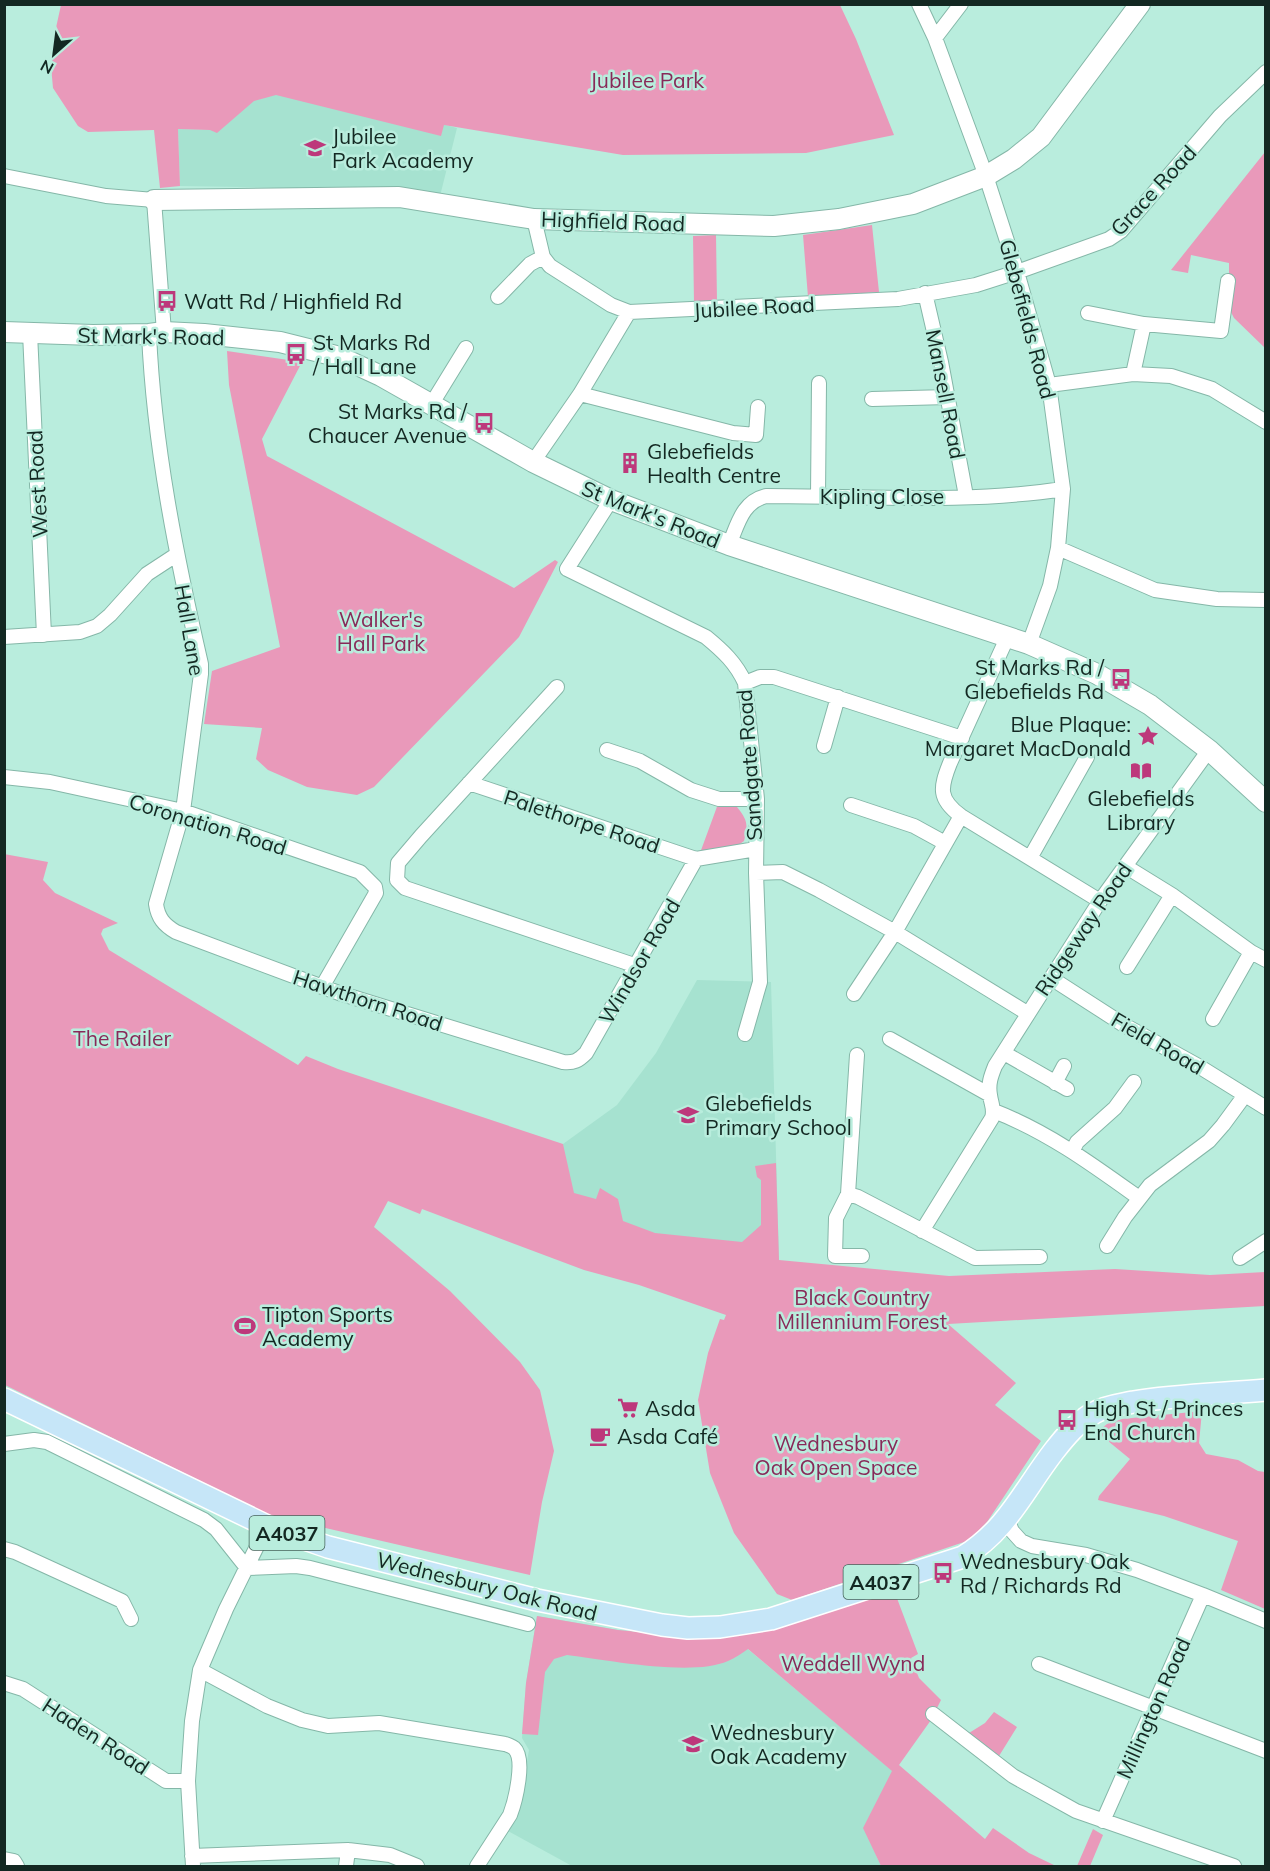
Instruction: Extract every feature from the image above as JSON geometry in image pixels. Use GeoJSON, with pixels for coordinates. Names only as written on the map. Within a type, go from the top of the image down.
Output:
{"type":"FeatureCollection","features":[{"type":"Feature","properties":{"kind":"main road","name":"A4037"},"geometry":{"type":"LineString","coordinates":[[1007,1520],[1054,1450],[1075,1427],[1093,1413],[1104,1408],[1150,1399],[1266,1390]]}},
{"type":"Feature","properties":{"kind":"main road","name":"Wednesbury Oak Road"},"geometry":{"type":"LineString","coordinates":[[4,1399],[267,1526],[328,1547],[590,1612],[688,1628],[720,1627],[771,1619],[963,1557],[987,1541],[1007,1520]]}},
{"type":"Feature","properties":{"kind":"street","name":"Glebefields Road"},"geometry":{"type":"LineString","coordinates":[[919,4],[935,38],[986,176],[1017,272],[1049,385],[1063,489],[1058,548],[1050,586],[1029,644]]}},
{"type":"Feature","properties":{"kind":"street"},"geometry":{"type":"LineString","coordinates":[[935,38],[961,4]]}},
{"type":"Feature","properties":{"kind":"street","name":"Highfield Road"},"geometry":{"type":"LineString","coordinates":[[4,176],[106,196],[154,200],[399,197],[534,219],[774,226],[839,219],[912,204],[986,176],[1014,159],[1041,137],[1140,4]]}},
{"type":"Feature","properties":{"kind":"street","name":"Grace Road"},"geometry":{"type":"LineString","coordinates":[[1017,272],[1109,239],[1121,231],[1220,116],[1266,72]]}},
{"type":"Feature","properties":{"kind":"street","name":"Hall Lane"},"geometry":{"type":"LineString","coordinates":[[154,200],[160,458],[176,555],[201,664],[183,811],[156,904],[157,914],[162,922]]}},
{"type":"Feature","properties":{"kind":"street"},"geometry":{"type":"LineString","coordinates":[[498,297],[530,264],[543,257],[534,219]]}},
{"type":"Feature","properties":{"kind":"street","name":"Jubilee Road"},"geometry":{"type":"LineString","coordinates":[[543,257],[550,266],[611,305],[629,312],[898,299],[976,285],[1017,272]]}},
{"type":"Feature","properties":{"kind":"street"},"geometry":{"type":"LineString","coordinates":[[1088,313],[1144,324],[1221,331],[1228,281]]}},
{"type":"Feature","properties":{"kind":"street","name":"Mansell Road"},"geometry":{"type":"LineString","coordinates":[[925,293],[948,397],[966,496]]}},
{"type":"Feature","properties":{"kind":"street"},"geometry":{"type":"LineString","coordinates":[[533,462],[580,394],[629,312]]}},
{"type":"Feature","properties":{"kind":"street"},"geometry":{"type":"LineString","coordinates":[[1133,374],[1144,324]]}},
{"type":"Feature","properties":{"kind":"street","name":"St Mark's Road"},"geometry":{"type":"LineString","coordinates":[[4,332],[156,333],[280,342],[340,357],[381,376],[533,462],[611,500],[729,545],[1029,644],[1097,674],[1150,705],[1209,750],[1266,802]]}},
{"type":"Feature","properties":{"kind":"street","name":"West Road"},"geometry":{"type":"LineString","coordinates":[[30,333],[44,636]]}},
{"type":"Feature","properties":{"kind":"street"},"geometry":{"type":"LineString","coordinates":[[431,405],[466,348]]}},
{"type":"Feature","properties":{"kind":"street"},"geometry":{"type":"LineString","coordinates":[[1049,385],[1133,374],[1171,375],[1212,389],[1266,422]]}},
{"type":"Feature","properties":{"kind":"street"},"geometry":{"type":"LineString","coordinates":[[818,496],[819,383]]}},
{"type":"Feature","properties":{"kind":"street"},"geometry":{"type":"LineString","coordinates":[[580,394],[733,433],[756,435],[758,407]]}},
{"type":"Feature","properties":{"kind":"street"},"geometry":{"type":"LineString","coordinates":[[872,399],[948,397]]}},
{"type":"Feature","properties":{"kind":"street","name":"Kipling Close"},"geometry":{"type":"LineString","coordinates":[[729,545],[744,510],[758,498],[766,495],[966,496],[1037,493],[1063,489]]}},
{"type":"Feature","properties":{"kind":"street","name":"Sandgate Road"},"geometry":{"type":"LineString","coordinates":[[611,500],[567,569],[706,637],[738,668],[745,683],[756,799],[760,982],[745,1034]]}},
{"type":"Feature","properties":{"kind":"street"},"geometry":{"type":"LineString","coordinates":[[1058,548],[1155,590],[1217,599],[1266,600]]}},
{"type":"Feature","properties":{"kind":"street"},"geometry":{"type":"LineString","coordinates":[[4,637],[80,632],[97,626],[147,574],[176,555]]}},
{"type":"Feature","properties":{"kind":"street"},"geometry":{"type":"LineString","coordinates":[[1007,638],[943,780],[943,795],[949,807],[961,816],[1100,901]]}},
{"type":"Feature","properties":{"kind":"street"},"geometry":{"type":"LineString","coordinates":[[745,683],[760,677],[774,677],[962,738]]}},
{"type":"Feature","properties":{"kind":"street"},"geometry":{"type":"LineString","coordinates":[[557,687],[398,863],[397,880],[405,888],[637,966]]}},
{"type":"Feature","properties":{"kind":"street"},"geometry":{"type":"LineString","coordinates":[[824,746],[838,697]]}},
{"type":"Feature","properties":{"kind":"street"},"geometry":{"type":"LineString","coordinates":[[607,750],[640,761],[691,790],[719,799],[756,799]]}},
{"type":"Feature","properties":{"kind":"street","name":"Ridgeway Road"},"geometry":{"type":"LineString","coordinates":[[994,1111],[990,1095],[990,1079],[1027,1013],[1100,901],[1209,750]]}},
{"type":"Feature","properties":{"kind":"street"},"geometry":{"type":"LineString","coordinates":[[1030,858],[1087,758]]}},
{"type":"Feature","properties":{"kind":"street","name":"Coronation Road"},"geometry":{"type":"LineString","coordinates":[[4,777],[50,782],[183,811],[360,872],[375,886],[376,893],[322,987]]}},
{"type":"Feature","properties":{"kind":"street","name":"Palethorpe Road"},"geometry":{"type":"LineString","coordinates":[[469,783],[696,859]]}},
{"type":"Feature","properties":{"kind":"street"},"geometry":{"type":"LineString","coordinates":[[851,805],[914,826],[945,843]]}},
{"type":"Feature","properties":{"kind":"street"},"geometry":{"type":"LineString","coordinates":[[854,994],[895,932],[961,816]]}},
{"type":"Feature","properties":{"kind":"street"},"geometry":{"type":"LineString","coordinates":[[696,859],[756,849]]}},
{"type":"Feature","properties":{"kind":"street","name":"Windsor Road"},"geometry":{"type":"LineString","coordinates":[[578,1061],[586,1053],[637,966],[696,859]]}},
{"type":"Feature","properties":{"kind":"street"},"geometry":{"type":"LineString","coordinates":[[1125,866],[1172,895],[1251,952],[1266,960]]}},
{"type":"Feature","properties":{"kind":"street"},"geometry":{"type":"LineString","coordinates":[[756,873],[783,872],[895,932],[1027,1013]]}},
{"type":"Feature","properties":{"kind":"street"},"geometry":{"type":"LineString","coordinates":[[1126,967],[1172,895]]}},
{"type":"Feature","properties":{"kind":"street","name":"Hawthorn Road"},"geometry":{"type":"LineString","coordinates":[[162,922],[176,932],[322,987],[562,1062],[578,1061]]}},
{"type":"Feature","properties":{"kind":"street"},"geometry":{"type":"LineString","coordinates":[[1213,1019],[1251,952]]}},
{"type":"Feature","properties":{"kind":"street","name":"Field Road"},"geometry":{"type":"LineString","coordinates":[[1051,978],[1124,1025],[1200,1067],[1266,1108]]}},
{"type":"Feature","properties":{"kind":"street"},"geometry":{"type":"LineString","coordinates":[[890,1039],[990,1095]]}},
{"type":"Feature","properties":{"kind":"street"},"geometry":{"type":"LineString","coordinates":[[1004,1053],[1061,1086],[1064,1066]]}},
{"type":"Feature","properties":{"kind":"street"},"geometry":{"type":"LineString","coordinates":[[857,1055],[848,1194],[836,1218],[835,1256],[862,1256]]}},
{"type":"Feature","properties":{"kind":"street"},"geometry":{"type":"LineString","coordinates":[[1073,1150],[1077,1142],[1116,1108],[1134,1082]]}},
{"type":"Feature","properties":{"kind":"street"},"geometry":{"type":"LineString","coordinates":[[1107,1246],[1150,1185],[1209,1140],[1245,1095]]}},
{"type":"Feature","properties":{"kind":"street"},"geometry":{"type":"LineString","coordinates":[[922,1231],[985,1132],[994,1111],[1073,1150],[1139,1198]]}},
{"type":"Feature","properties":{"kind":"street"},"geometry":{"type":"LineString","coordinates":[[848,1194],[858,1197],[975,1258],[1041,1257]]}},
{"type":"Feature","properties":{"kind":"street"},"geometry":{"type":"LineString","coordinates":[[1240,1258],[1266,1240]]}},
{"type":"Feature","properties":{"kind":"street"},"geometry":{"type":"LineString","coordinates":[[4,1444],[34,1440],[47,1442],[204,1520],[216,1529],[247,1568]]}},
{"type":"Feature","properties":{"kind":"street"},"geometry":{"type":"LineString","coordinates":[[1007,1520],[1012,1531],[1021,1541],[1032,1546],[1111,1562],[1203,1595],[1266,1621]]}},
{"type":"Feature","properties":{"kind":"street"},"geometry":{"type":"LineString","coordinates":[[267,1526],[200,1670],[192,1721],[188,1781],[193,1861],[348,1850],[390,1855],[417,1866]]}},
{"type":"Feature","properties":{"kind":"street"},"geometry":{"type":"LineString","coordinates":[[4,1549],[122,1601],[131,1620]]}},
{"type":"Feature","properties":{"kind":"street","name":"Wednesbury Oak Road"},"geometry":{"type":"LineString","coordinates":[[247,1568],[296,1566],[310,1568],[528,1624]]}},
{"type":"Feature","properties":{"kind":"street","name":"Millington Road"},"geometry":{"type":"LineString","coordinates":[[1102,1821],[1203,1595]]}},
{"type":"Feature","properties":{"kind":"street"},"geometry":{"type":"LineString","coordinates":[[1039,1664],[1266,1751]]}},
{"type":"Feature","properties":{"kind":"street"},"geometry":{"type":"LineString","coordinates":[[200,1670],[267,1706],[302,1720],[328,1726],[389,1724],[505,1744],[514,1748],[518,1755],[519,1782],[513,1806],[510,1815],[477,1866]]}},
{"type":"Feature","properties":{"kind":"street","name":"Haden Road"},"geometry":{"type":"LineString","coordinates":[[4,1683],[23,1689],[166,1781],[188,1781]]}},
{"type":"Feature","properties":{"kind":"street"},"geometry":{"type":"LineString","coordinates":[[933,1714],[1013,1776],[1076,1811],[1234,1866]]}},
{"type":"Feature","properties":{"kind":"street"},"geometry":{"type":"LineString","coordinates":[[346,1866],[348,1850]]}},
{"type":"Feature","properties":{"kind":"street"},"geometry":{"type":"LineString","coordinates":[[4,1859],[14,1861],[17,1866]]}},
{"type":"Feature","properties":{"kind":"shaded area","name":"Jubilee Park Academy"},"geometry":{"type":"Polygon","coordinates":[[[262,78],[457,128],[440,196],[402,190],[180,186],[178,129],[211,130],[262,78]]]}},
{"type":"Feature","properties":{"kind":"shaded area","name":"Glebefields Primary School"},"geometry":{"type":"Polygon","coordinates":[[[697,980],[771,982],[779,1260],[608,1226],[555,1186],[563,1144],[617,1105],[656,1053],[697,980]]]}},
{"type":"Feature","properties":{"kind":"shaded area","name":"Wednesbury Oak Academy"},"geometry":{"type":"Polygon","coordinates":[[[537,1616],[618,1630],[744,1646],[893,1771],[864,1828],[881,1866],[572,1866],[508,1831],[517,1819],[529,1750],[522,1738],[526,1683],[537,1616]]]}},
{"type":"Feature","properties":{"kind":"green space","name":"Jubilee Park"},"geometry":{"type":"Polygon","coordinates":[[[61,5],[840,5],[894,135],[806,153],[623,155],[444,125],[441,136],[276,95],[254,101],[217,133],[210,130],[178,129],[180,186],[160,188],[154,130],[88,132],[78,126],[53,88],[50,55],[61,5]]]}},
{"type":"Feature","properties":{"kind":"green space"},"geometry":{"type":"Polygon","coordinates":[[[1265,152],[1265,348],[1234,318],[1229,308],[1229,263],[1191,255],[1188,273],[1171,270],[1265,152]]]}},
{"type":"Feature","properties":{"kind":"green space"},"geometry":{"type":"Polygon","coordinates":[[[872,225],[879,292],[808,297],[803,235],[872,225]]]}},
{"type":"Feature","properties":{"kind":"green space"},"geometry":{"type":"Polygon","coordinates":[[[716,235],[717,302],[694,303],[693,236],[716,235]]]}},
{"type":"Feature","properties":{"kind":"green space","name":"Walker's Hall Park"},"geometry":{"type":"Polygon","coordinates":[[[227,351],[302,362],[262,439],[267,456],[514,588],[555,560],[558,562],[519,637],[374,787],[357,795],[307,787],[268,770],[256,759],[262,728],[204,724],[212,671],[280,647],[229,385],[227,351]]]}},
{"type":"Feature","properties":{"kind":"green space"},"geometry":{"type":"Polygon","coordinates":[[[718,804],[737,807],[741,812],[746,823],[744,841],[733,849],[700,853],[718,804]]]}},
{"type":"Feature","properties":{"kind":"green space"},"geometry":{"type":"Polygon","coordinates":[[[4,854],[48,862],[43,880],[55,893],[118,923],[103,929],[101,934],[109,950],[298,1065],[306,1056],[338,1069],[563,1144],[574,1193],[596,1199],[600,1188],[618,1199],[623,1221],[655,1233],[742,1242],[761,1225],[761,1180],[757,1177],[755,1166],[776,1163],[779,1260],[949,1276],[1115,1269],[1210,1275],[1265,1272],[1265,1306],[948,1324],[1016,1383],[995,1405],[1041,1441],[987,1522],[970,1540],[792,1600],[777,1594],[734,1533],[710,1473],[698,1400],[708,1353],[720,1319],[724,1320],[726,1315],[639,1285],[584,1270],[422,1209],[420,1214],[388,1201],[374,1227],[450,1291],[520,1362],[540,1390],[554,1451],[542,1502],[530,1575],[269,1515],[5,1385],[4,854]]]}},
{"type":"Feature","properties":{"kind":"green space"},"geometry":{"type":"Polygon","coordinates":[[[1202,1411],[1199,1443],[1206,1454],[1238,1460],[1258,1471],[1265,1472],[1265,1609],[1221,1590],[1238,1541],[1164,1516],[1098,1500],[1130,1459],[1097,1432],[1107,1424],[1122,1419],[1202,1411]]]}},
{"type":"Feature","properties":{"kind":"green space","name":"Weddell Wynd"},"geometry":{"type":"Polygon","coordinates":[[[886,1591],[895,1593],[918,1654],[911,1658],[919,1678],[941,1700],[931,1720],[899,1765],[985,1839],[993,1828],[1029,1853],[1056,1866],[881,1866],[863,1828],[892,1771],[748,1649],[728,1661],[693,1668],[649,1666],[567,1655],[554,1659],[545,1672],[538,1735],[522,1734],[526,1683],[537,1616],[618,1630],[702,1638],[756,1632],[811,1617],[886,1591]]]}},
{"type":"Feature","properties":{"kind":"green space"},"geometry":{"type":"Polygon","coordinates":[[[994,1712],[1017,1727],[999,1756],[969,1733],[985,1723],[994,1712]]]}},
{"type":"Feature","properties":{"kind":"green space"},"geometry":{"type":"Polygon","coordinates":[[[1093,1829],[1103,1835],[1090,1866],[1077,1866],[1093,1829]]]}},
{"type":"Feature","properties":{"kind":"place","name":"Jubilee Park Academy"},"geometry":{"type":"Point","coordinates":[315,148]}},
{"type":"Feature","properties":{"kind":"place","name":"Watt Rd / Highfield Rd"},"geometry":{"type":"Point","coordinates":[167,301]}},
{"type":"Feature","properties":{"kind":"place","name":"St Marks Rd / Hall Lane"},"geometry":{"type":"Point","coordinates":[296,354]}},
{"type":"Feature","properties":{"kind":"place","name":"St Marks Rd / Chaucer Avenue"},"geometry":{"type":"Point","coordinates":[484,423]}},
{"type":"Feature","properties":{"kind":"place","name":"Glebefields Health Centre"},"geometry":{"type":"Point","coordinates":[630,463]}},
{"type":"Feature","properties":{"kind":"place","name":"St Marks Rd / Glebefields Rd"},"geometry":{"type":"Point","coordinates":[1121,679]}},
{"type":"Feature","properties":{"kind":"place","name":"Blue Plaque: Margaret MacDonald"},"geometry":{"type":"Point","coordinates":[1148,736]}},
{"type":"Feature","properties":{"kind":"place","name":"Glebefields Library"},"geometry":{"type":"Point","coordinates":[1141,771]}},
{"type":"Feature","properties":{"kind":"place","name":"Glebefields Primary School"},"geometry":{"type":"Point","coordinates":[688,1115]}},
{"type":"Feature","properties":{"kind":"place","name":"Tipton Sports Academy"},"geometry":{"type":"Point","coordinates":[245,1326]}},
{"type":"Feature","properties":{"kind":"place","name":"Asda"},"geometry":{"type":"Point","coordinates":[628,1408]}},
{"type":"Feature","properties":{"kind":"place","name":"High St / Princes End Church"},"geometry":{"type":"Point","coordinates":[1067,1420]}},
{"type":"Feature","properties":{"kind":"place","name":"Asda Café"},"geometry":{"type":"Point","coordinates":[600,1436]}},
{"type":"Feature","properties":{"kind":"place","name":"Wednesbury Oak Rd / Richards Rd"},"geometry":{"type":"Point","coordinates":[943,1573]}},
{"type":"Feature","properties":{"kind":"place","name":"Wednesbury Oak Academy"},"geometry":{"type":"Point","coordinates":[693,1744]}},
{"type":"Feature","properties":{"kind":"park label","name":"The Railer"},"geometry":{"type":"Point","coordinates":[122,1038]}},
{"type":"Feature","properties":{"kind":"park label","name":"Black Country Millennium Forest"},"geometry":{"type":"Point","coordinates":[862,1309]}},
{"type":"Feature","properties":{"kind":"park label","name":"Wednesbury Oak Open Space"},"geometry":{"type":"Point","coordinates":[836,1455]}}]}
